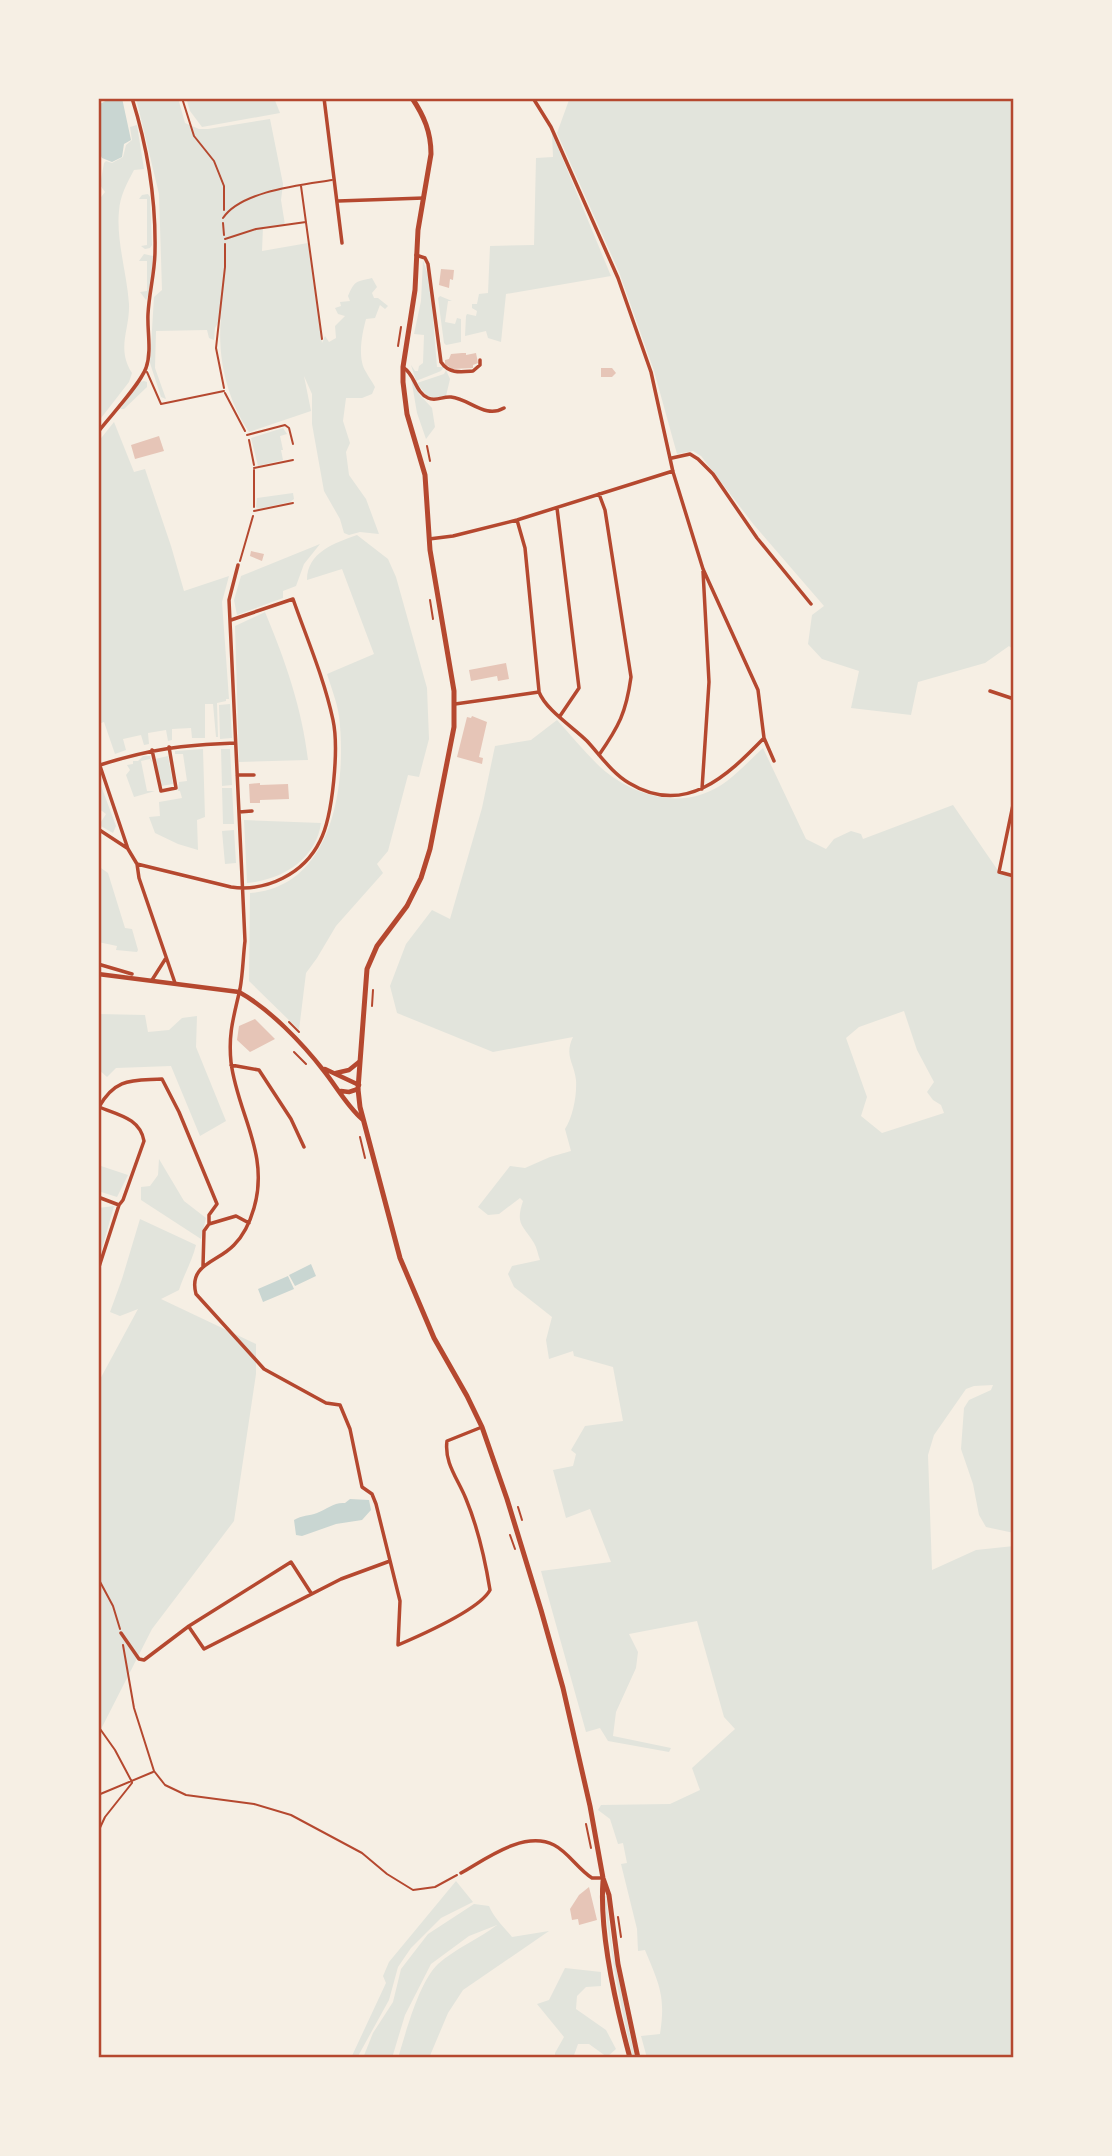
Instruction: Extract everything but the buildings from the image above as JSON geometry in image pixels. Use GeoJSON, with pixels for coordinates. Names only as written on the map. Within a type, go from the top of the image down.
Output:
{"type":"FeatureCollection","features":[{"type":"Feature","properties":{"kind":"main road"},"geometry":{"type":"LineString","coordinates":[[412,98],[426,122],[431,142],[403,367],[408,414],[425,475],[429,540],[455,704],[452,739],[424,872],[410,901],[377,946],[367,969],[359,1087],[362,1119],[389,1221],[407,1276],[434,1338],[482,1427],[522,1544],[554,1656],[590,1806],[638,2058]]}},
{"type":"Feature","properties":{"kind":"main road"},"geometry":{"type":"LineString","coordinates":[[603,1878],[607,1943],[630,2058]]}},
{"type":"Feature","properties":{"kind":"street"},"geometry":{"type":"LineString","coordinates":[[98,432],[145,368],[148,348],[155,222],[152,187],[132,98]]}},
{"type":"Feature","properties":{"kind":"street"},"geometry":{"type":"LineString","coordinates":[[324,98],[342,243]]}},
{"type":"Feature","properties":{"kind":"street"},"geometry":{"type":"LineString","coordinates":[[533,98],[551,127],[618,278],[651,372],[673,471],[703,569],[758,690],[764,738],[774,761]]}},
{"type":"Feature","properties":{"kind":"street"},"geometry":{"type":"LineString","coordinates":[[338,201],[424,198]]}},
{"type":"Feature","properties":{"kind":"street"},"geometry":{"type":"LineString","coordinates":[[416,255],[425,258],[432,280],[441,362],[445,368],[451,370],[473,371],[480,365],[480,360]]}},
{"type":"Feature","properties":{"kind":"street"},"geometry":{"type":"LineString","coordinates":[[403,367],[411,372],[421,393],[428,398],[435,400],[452,397],[485,410],[501,411],[504,408]]}},
{"type":"Feature","properties":{"kind":"street"},"geometry":{"type":"LineString","coordinates":[[672,458],[690,454],[698,459],[811,604]]}},
{"type":"Feature","properties":{"kind":"street"},"geometry":{"type":"LineString","coordinates":[[429,540],[517,520],[673,471]]}},
{"type":"Feature","properties":{"kind":"street"},"geometry":{"type":"LineString","coordinates":[[599,494],[611,547],[631,677],[628,704],[618,728],[599,755]]}},
{"type":"Feature","properties":{"kind":"street"},"geometry":{"type":"LineString","coordinates":[[557,507],[579,688],[560,716]]}},
{"type":"Feature","properties":{"kind":"street"},"geometry":{"type":"LineString","coordinates":[[517,520],[524,548],[542,701],[611,769],[629,783],[648,791],[686,793],[702,789],[726,775],[764,738]]}},
{"type":"Feature","properties":{"kind":"street"},"geometry":{"type":"LineString","coordinates":[[238,565],[229,600],[244,941],[239,992],[229,1037],[231,1065],[258,1160],[257,1191],[244,1234],[231,1248],[203,1266],[197,1272],[193,1284],[197,1294],[264,1369],[326,1403],[340,1405],[350,1429],[362,1487],[372,1494],[376,1504],[400,1601],[398,1645],[440,1626],[483,1599],[490,1590],[485,1555],[446,1452],[447,1441],[482,1427]]}},
{"type":"Feature","properties":{"kind":"street"},"geometry":{"type":"LineString","coordinates":[[702,789],[709,682],[703,569]]}},
{"type":"Feature","properties":{"kind":"street"},"geometry":{"type":"LineString","coordinates":[[137,864],[242,888],[269,886],[300,867],[320,841],[327,816],[335,758],[334,723],[322,677],[293,599],[230,620]]}},
{"type":"Feature","properties":{"kind":"street"},"geometry":{"type":"LineString","coordinates":[[990,691],[1014,699]]}},
{"type":"Feature","properties":{"kind":"street"},"geometry":{"type":"LineString","coordinates":[[455,704],[539,692]]}},
{"type":"Feature","properties":{"kind":"street"},"geometry":{"type":"LineString","coordinates":[[176,983],[139,878],[137,864],[128,849],[99,762],[169,747],[235,743]]}},
{"type":"Feature","properties":{"kind":"street"},"geometry":{"type":"LineString","coordinates":[[152,750],[161,791],[176,788],[169,747]]}},
{"type":"Feature","properties":{"kind":"street"},"geometry":{"type":"LineString","coordinates":[[237,775],[254,775]]}},
{"type":"Feature","properties":{"kind":"street"},"geometry":{"type":"LineString","coordinates":[[1014,800],[999,872],[1014,876]]}},
{"type":"Feature","properties":{"kind":"street"},"geometry":{"type":"LineString","coordinates":[[239,812],[252,811]]}},
{"type":"Feature","properties":{"kind":"street"},"geometry":{"type":"LineString","coordinates":[[98,829],[128,849]]}},
{"type":"Feature","properties":{"kind":"street"},"geometry":{"type":"LineString","coordinates":[[114,839],[124,834]]}},
{"type":"Feature","properties":{"kind":"street"},"geometry":{"type":"LineString","coordinates":[[152,980],[166,958]]}},
{"type":"Feature","properties":{"kind":"street"},"geometry":{"type":"LineString","coordinates":[[98,964],[132,974]]}},
{"type":"Feature","properties":{"kind":"street"},"geometry":{"type":"LineString","coordinates":[[98,974],[239,992],[270,1015],[321,1067],[362,1119]]}},
{"type":"Feature","properties":{"kind":"street"},"geometry":{"type":"LineString","coordinates":[[332,1072],[349,1070],[361,1061]]}},
{"type":"Feature","properties":{"kind":"street"},"geometry":{"type":"LineString","coordinates":[[231,1065],[259,1070],[291,1119],[304,1147]]}},
{"type":"Feature","properties":{"kind":"street"},"geometry":{"type":"LineString","coordinates":[[321,1067],[359,1087]]}},
{"type":"Feature","properties":{"kind":"street"},"geometry":{"type":"LineString","coordinates":[[98,1270],[144,1141],[142,1133],[132,1120],[98,1107],[107,1093],[139,1078],[162,1079],[179,1112],[217,1204],[209,1215],[209,1224],[204,1231],[203,1266]]}},
{"type":"Feature","properties":{"kind":"street"},"geometry":{"type":"LineString","coordinates":[[340,1091],[349,1092],[359,1087]]}},
{"type":"Feature","properties":{"kind":"street"},"geometry":{"type":"LineString","coordinates":[[98,1197],[119,1205]]}},
{"type":"Feature","properties":{"kind":"street"},"geometry":{"type":"LineString","coordinates":[[209,1224],[236,1216],[249,1223]]}},
{"type":"Feature","properties":{"kind":"street"},"geometry":{"type":"LineString","coordinates":[[189,1626],[204,1649],[311,1593],[390,1561]]}},
{"type":"Feature","properties":{"kind":"street"},"geometry":{"type":"LineString","coordinates":[[121,1633],[139,1659],[144,1660],[189,1626],[291,1562],[311,1593]]}},
{"type":"Feature","properties":{"kind":"street"},"geometry":{"type":"LineString","coordinates":[[461,1873],[504,1850],[540,1840],[556,1846],[592,1878],[603,1878]]}},
{"type":"Feature","properties":{"kind":"lane"},"geometry":{"type":"LineString","coordinates":[[223,218],[232,206],[244,200],[336,180]]}},
{"type":"Feature","properties":{"kind":"lane"},"geometry":{"type":"LineString","coordinates":[[301,186],[322,339]]}},
{"type":"Feature","properties":{"kind":"lane"},"geometry":{"type":"LineString","coordinates":[[225,239],[256,229],[306,222]]}},
{"type":"Feature","properties":{"kind":"lane"},"geometry":{"type":"LineString","coordinates":[[145,368],[161,404],[224,391]]}},
{"type":"Feature","properties":{"kind":"lane"},"geometry":{"type":"LineString","coordinates":[[247,435],[285,425],[289,428],[293,444]]}},
{"type":"Feature","properties":{"kind":"lane"},"geometry":{"type":"LineString","coordinates":[[254,468],[293,460]]}},
{"type":"Feature","properties":{"kind":"lane"},"geometry":{"type":"LineString","coordinates":[[254,511],[293,503]]}},
{"type":"Feature","properties":{"kind":"path"},"geometry":{"type":"LineString","coordinates":[[183,98],[194,136],[214,161],[224,186],[225,267],[216,348],[224,391],[251,442],[254,468],[254,511],[238,565]]}},
{"type":"Feature","properties":{"kind":"path"},"geometry":{"type":"LineString","coordinates":[[398,346],[401,327]]}},
{"type":"Feature","properties":{"kind":"path"},"geometry":{"type":"LineString","coordinates":[[427,446],[430,461]]}},
{"type":"Feature","properties":{"kind":"path"},"geometry":{"type":"LineString","coordinates":[[430,600],[433,619]]}},
{"type":"Feature","properties":{"kind":"path"},"geometry":{"type":"LineString","coordinates":[[372,1006],[373,990]]}},
{"type":"Feature","properties":{"kind":"path"},"geometry":{"type":"LineString","coordinates":[[289,1022],[299,1032]]}},
{"type":"Feature","properties":{"kind":"path"},"geometry":{"type":"LineString","coordinates":[[294,1052],[306,1064]]}},
{"type":"Feature","properties":{"kind":"path"},"geometry":{"type":"LineString","coordinates":[[360,1137],[365,1158]]}},
{"type":"Feature","properties":{"kind":"path"},"geometry":{"type":"LineString","coordinates":[[518,1507],[522,1520]]}},
{"type":"Feature","properties":{"kind":"path"},"geometry":{"type":"LineString","coordinates":[[510,1535],[515,1549]]}},
{"type":"Feature","properties":{"kind":"path"},"geometry":{"type":"LineString","coordinates":[[98,1578],[113,1606],[121,1633],[134,1708],[154,1771],[165,1785],[186,1795],[254,1804],[290,1815],[362,1853],[387,1874],[413,1890],[435,1887],[461,1873]]}},
{"type":"Feature","properties":{"kind":"path"},"geometry":{"type":"LineString","coordinates":[[98,1726],[132,1782]]}},
{"type":"Feature","properties":{"kind":"path"},"geometry":{"type":"LineString","coordinates":[[98,1795],[154,1771]]}},
{"type":"Feature","properties":{"kind":"path"},"geometry":{"type":"LineString","coordinates":[[98,1832],[105,1817],[132,1782]]}},
{"type":"Feature","properties":{"kind":"path"},"geometry":{"type":"LineString","coordinates":[[586,1824],[591,1848]]}},
{"type":"Feature","properties":{"kind":"path"},"geometry":{"type":"LineString","coordinates":[[618,1917],[621,1937]]}},
{"type":"Feature","properties":{"kind":"shaded area"},"geometry":{"type":"Polygon","coordinates":[[[111,98],[122,98],[131,140],[124,144],[122,157],[112,162],[102,158],[98,151],[98,105],[111,98]]]}},
{"type":"Feature","properties":{"kind":"shaded area"},"geometry":{"type":"Polygon","coordinates":[[[136,98],[178,98],[185,123],[199,129],[270,119],[283,184],[281,200],[285,225],[263,227],[262,251],[308,243],[322,343],[325,336],[329,342],[336,338],[335,326],[345,316],[338,314],[335,308],[341,306],[340,302],[350,301],[348,296],[357,282],[372,278],[377,287],[372,293],[374,298],[388,306],[385,309],[380,305],[375,318],[366,319],[362,339],[363,366],[375,387],[372,394],[362,398],[346,398],[343,421],[350,443],[346,452],[349,475],[366,499],[379,534],[344,533],[340,519],[324,491],[312,424],[312,394],[304,376],[311,411],[249,432],[235,406],[225,378],[221,318],[215,328],[214,340],[209,338],[207,330],[156,331],[155,368],[166,399],[161,397],[150,363],[154,297],[162,290],[159,194],[136,98]]]}},
{"type":"Feature","properties":{"kind":"shaded area"},"geometry":{"type":"Polygon","coordinates":[[[186,98],[274,98],[280,113],[202,127],[190,111],[186,98]]]}},
{"type":"Feature","properties":{"kind":"shaded area"},"geometry":{"type":"Polygon","coordinates":[[[1014,98],[1014,650],[1009,646],[985,663],[918,682],[911,715],[851,708],[859,671],[822,659],[808,644],[812,615],[824,606],[754,525],[701,456],[693,451],[677,454],[654,371],[619,272],[557,133],[569,100],[1014,98]]]}},
{"type":"Feature","properties":{"kind":"shaded area"},"geometry":{"type":"Polygon","coordinates":[[[137,125],[144,169],[134,170],[126,185],[118,222],[129,304],[124,347],[127,364],[132,373],[129,382],[98,422],[98,201],[105,192],[100,185],[104,163],[112,163],[123,157],[126,145],[132,140],[130,127],[137,125]]]}},
{"type":"Feature","properties":{"kind":"shaded area"},"geometry":{"type":"Polygon","coordinates":[[[552,133],[611,276],[506,294],[501,342],[488,338],[486,331],[465,336],[467,314],[476,316],[477,311],[472,308],[472,304],[477,304],[479,294],[488,293],[490,246],[534,245],[536,158],[553,157],[552,133]]]}},
{"type":"Feature","properties":{"kind":"shaded area"},"geometry":{"type":"Polygon","coordinates":[[[148,194],[152,245],[145,249],[141,246],[147,245],[147,199],[139,199],[148,194]]]}},
{"type":"Feature","properties":{"kind":"shaded area"},"geometry":{"type":"Polygon","coordinates":[[[144,254],[153,256],[150,292],[146,300],[140,292],[147,291],[147,261],[139,261],[144,254]]]}},
{"type":"Feature","properties":{"kind":"shaded area"},"geometry":{"type":"Polygon","coordinates":[[[423,260],[430,281],[437,367],[444,367],[441,371],[416,381],[411,365],[418,371],[423,363],[424,335],[414,334],[421,301],[423,260]]]}},
{"type":"Feature","properties":{"kind":"shaded area"},"geometry":{"type":"Polygon","coordinates":[[[440,296],[452,301],[448,301],[445,322],[455,324],[457,318],[461,319],[461,342],[446,345],[444,343],[438,298],[440,296]]]}},
{"type":"Feature","properties":{"kind":"shaded area"},"geometry":{"type":"Polygon","coordinates":[[[446,370],[450,379],[446,396],[427,396],[417,383],[444,374],[446,370]]]}},
{"type":"Feature","properties":{"kind":"shaded area"},"geometry":{"type":"Polygon","coordinates":[[[411,378],[419,394],[432,408],[435,427],[426,439],[417,413],[411,378]]]}},
{"type":"Feature","properties":{"kind":"shaded area"},"geometry":{"type":"Polygon","coordinates":[[[140,382],[147,382],[147,387],[124,409],[120,409],[140,382]]]}},
{"type":"Feature","properties":{"kind":"shaded area"},"geometry":{"type":"Polygon","coordinates":[[[114,422],[134,472],[145,469],[184,591],[229,576],[222,602],[229,699],[217,703],[218,737],[213,704],[205,704],[205,738],[192,738],[191,728],[172,729],[172,740],[168,741],[166,730],[148,733],[149,744],[144,745],[141,735],[123,739],[126,750],[115,754],[104,722],[98,724],[98,442],[114,422]]]}},
{"type":"Feature","properties":{"kind":"shaded area"},"geometry":{"type":"Polygon","coordinates":[[[283,428],[287,434],[280,436],[283,460],[258,466],[251,438],[283,428]]]}},
{"type":"Feature","properties":{"kind":"shaded area"},"geometry":{"type":"Polygon","coordinates":[[[293,493],[294,499],[290,502],[258,509],[256,507],[257,498],[293,493]]]}},
{"type":"Feature","properties":{"kind":"shaded area"},"geometry":{"type":"Polygon","coordinates":[[[357,535],[388,559],[396,577],[427,688],[429,739],[419,777],[408,775],[388,851],[377,864],[383,873],[336,926],[306,973],[299,1030],[249,981],[250,893],[278,886],[300,872],[317,852],[329,827],[337,799],[341,742],[338,711],[327,674],[374,654],[342,569],[307,580],[308,570],[317,556],[332,545],[357,535]]]}},
{"type":"Feature","properties":{"kind":"shaded area"},"geometry":{"type":"Polygon","coordinates":[[[320,544],[304,564],[296,586],[283,591],[283,598],[237,615],[234,600],[241,576],[320,544]]]}},
{"type":"Feature","properties":{"kind":"shaded area"},"geometry":{"type":"Polygon","coordinates":[[[265,612],[292,684],[308,760],[239,762],[235,626],[265,612]]]}},
{"type":"Feature","properties":{"kind":"shaded area"},"geometry":{"type":"Polygon","coordinates":[[[230,704],[232,738],[220,739],[219,705],[230,704]]]}},
{"type":"Feature","properties":{"kind":"shaded area"},"geometry":{"type":"Polygon","coordinates":[[[557,720],[606,772],[634,789],[665,798],[697,796],[712,790],[732,777],[763,748],[806,839],[826,849],[834,839],[851,831],[861,834],[863,839],[953,805],[999,872],[1014,877],[1014,1533],[986,1527],[979,1515],[973,1484],[961,1449],[964,1408],[969,1400],[991,1390],[993,1385],[966,1389],[934,1435],[928,1455],[932,1570],[976,1550],[1014,1546],[1014,2058],[647,2058],[641,2036],[660,2034],[662,2000],[645,1950],[638,1951],[637,1929],[621,1864],[627,1863],[623,1843],[618,1844],[610,1819],[598,1810],[601,1805],[670,1804],[700,1790],[692,1768],[735,1729],[724,1717],[697,1621],[629,1634],[638,1652],[636,1668],[616,1712],[613,1736],[671,1748],[669,1752],[608,1741],[600,1728],[586,1732],[541,1571],[611,1562],[590,1509],[566,1518],[553,1470],[573,1466],[576,1454],[571,1450],[585,1426],[623,1421],[613,1367],[574,1356],[573,1351],[549,1359],[546,1340],[552,1317],[514,1287],[508,1274],[512,1266],[540,1260],[535,1245],[520,1220],[523,1201],[520,1198],[499,1214],[488,1215],[478,1207],[510,1166],[525,1168],[571,1151],[565,1129],[576,1092],[576,1080],[569,1054],[573,1037],[493,1052],[397,1013],[390,986],[406,944],[432,910],[450,919],[482,808],[495,746],[531,740],[557,720]],[[904,1011],[859,1027],[846,1038],[867,1097],[861,1116],[882,1133],[944,1113],[941,1105],[927,1092],[934,1082],[917,1050],[904,1011]]]}},
{"type":"Feature","properties":{"kind":"shaded area"},"geometry":{"type":"Polygon","coordinates":[[[203,749],[205,817],[197,820],[198,850],[155,833],[149,817],[160,816],[159,802],[182,798],[178,791],[179,782],[187,781],[183,754],[175,754],[175,751],[203,749]]]}},
{"type":"Feature","properties":{"kind":"shaded area"},"geometry":{"type":"Polygon","coordinates":[[[221,749],[230,749],[232,785],[222,786],[221,749]]]}},
{"type":"Feature","properties":{"kind":"shaded area"},"geometry":{"type":"Polygon","coordinates":[[[143,756],[150,756],[152,763],[150,759],[141,761],[147,791],[155,791],[134,797],[126,775],[130,770],[127,765],[143,756]]]}},
{"type":"Feature","properties":{"kind":"shaded area"},"geometry":{"type":"Polygon","coordinates":[[[168,756],[173,784],[161,786],[155,759],[168,756]]]}},
{"type":"Feature","properties":{"kind":"shaded area"},"geometry":{"type":"Polygon","coordinates":[[[100,783],[116,826],[113,833],[99,825],[106,814],[98,808],[100,783]]]}},
{"type":"Feature","properties":{"kind":"shaded area"},"geometry":{"type":"Polygon","coordinates":[[[222,788],[232,788],[234,824],[223,824],[222,788]]]}},
{"type":"Feature","properties":{"kind":"shaded area"},"geometry":{"type":"Polygon","coordinates":[[[244,820],[321,823],[312,848],[295,866],[272,878],[247,883],[244,820]]]}},
{"type":"Feature","properties":{"kind":"shaded area"},"geometry":{"type":"Polygon","coordinates":[[[234,830],[236,863],[225,864],[222,831],[234,830]]]}},
{"type":"Feature","properties":{"kind":"shaded area"},"geometry":{"type":"Polygon","coordinates":[[[98,866],[108,873],[125,928],[132,929],[137,952],[116,950],[117,946],[98,942],[98,866]]]}},
{"type":"Feature","properties":{"kind":"shaded area"},"geometry":{"type":"Polygon","coordinates":[[[98,1014],[145,1015],[148,1032],[169,1030],[182,1018],[197,1016],[196,1047],[226,1121],[200,1136],[171,1066],[116,1068],[107,1077],[98,1069],[98,1014]]]}},
{"type":"Feature","properties":{"kind":"shaded area"},"geometry":{"type":"Polygon","coordinates":[[[159,1159],[184,1201],[206,1218],[201,1239],[141,1200],[141,1187],[150,1186],[158,1175],[159,1159]]]}},
{"type":"Feature","properties":{"kind":"shaded area"},"geometry":{"type":"Polygon","coordinates":[[[98,1165],[128,1175],[117,1197],[98,1191],[98,1165]]]}},
{"type":"Feature","properties":{"kind":"shaded area"},"geometry":{"type":"Polygon","coordinates":[[[114,1206],[98,1263],[98,1208],[114,1206]]]}},
{"type":"Feature","properties":{"kind":"shaded area"},"geometry":{"type":"Polygon","coordinates":[[[140,1219],[196,1245],[179,1290],[161,1299],[256,1344],[256,1374],[234,1521],[152,1629],[98,1735],[98,1383],[138,1309],[120,1316],[110,1312],[140,1219]]]}},
{"type":"Feature","properties":{"kind":"shaded area"},"geometry":{"type":"Polygon","coordinates":[[[311,1264],[316,1276],[295,1286],[289,1275],[311,1264]]]}},
{"type":"Feature","properties":{"kind":"shaded area"},"geometry":{"type":"Polygon","coordinates":[[[288,1276],[294,1289],[263,1302],[258,1289],[288,1276]]]}},
{"type":"Feature","properties":{"kind":"shaded area"},"geometry":{"type":"Polygon","coordinates":[[[350,1499],[369,1500],[371,1510],[362,1520],[336,1524],[302,1536],[296,1535],[294,1520],[350,1499]]]}},
{"type":"Feature","properties":{"kind":"shaded area"},"geometry":{"type":"Polygon","coordinates":[[[456,1881],[473,1902],[441,1918],[411,1948],[398,1967],[389,2000],[357,2058],[351,2058],[386,1983],[383,1976],[389,1962],[456,1881]]]}},
{"type":"Feature","properties":{"kind":"shaded area"},"geometry":{"type":"Polygon","coordinates":[[[604,1896],[635,2058],[620,1998],[609,1937],[604,1896]]]}},
{"type":"Feature","properties":{"kind":"shaded area"},"geometry":{"type":"Polygon","coordinates":[[[474,1904],[489,1906],[512,1937],[549,1931],[463,1990],[448,2013],[429,2058],[398,2058],[414,2008],[431,1972],[445,1958],[497,1925],[469,1936],[431,1964],[405,2015],[392,2058],[363,2058],[373,2033],[393,2002],[401,1969],[428,1934],[474,1904]]]}},
{"type":"Feature","properties":{"kind":"shaded area"},"geometry":{"type":"Polygon","coordinates":[[[565,1968],[601,1972],[601,1986],[586,1987],[577,1996],[576,2009],[606,2030],[616,2049],[607,2057],[589,2044],[578,2044],[573,2058],[555,2058],[564,2037],[537,2004],[549,2000],[565,1968]]]}}]}
